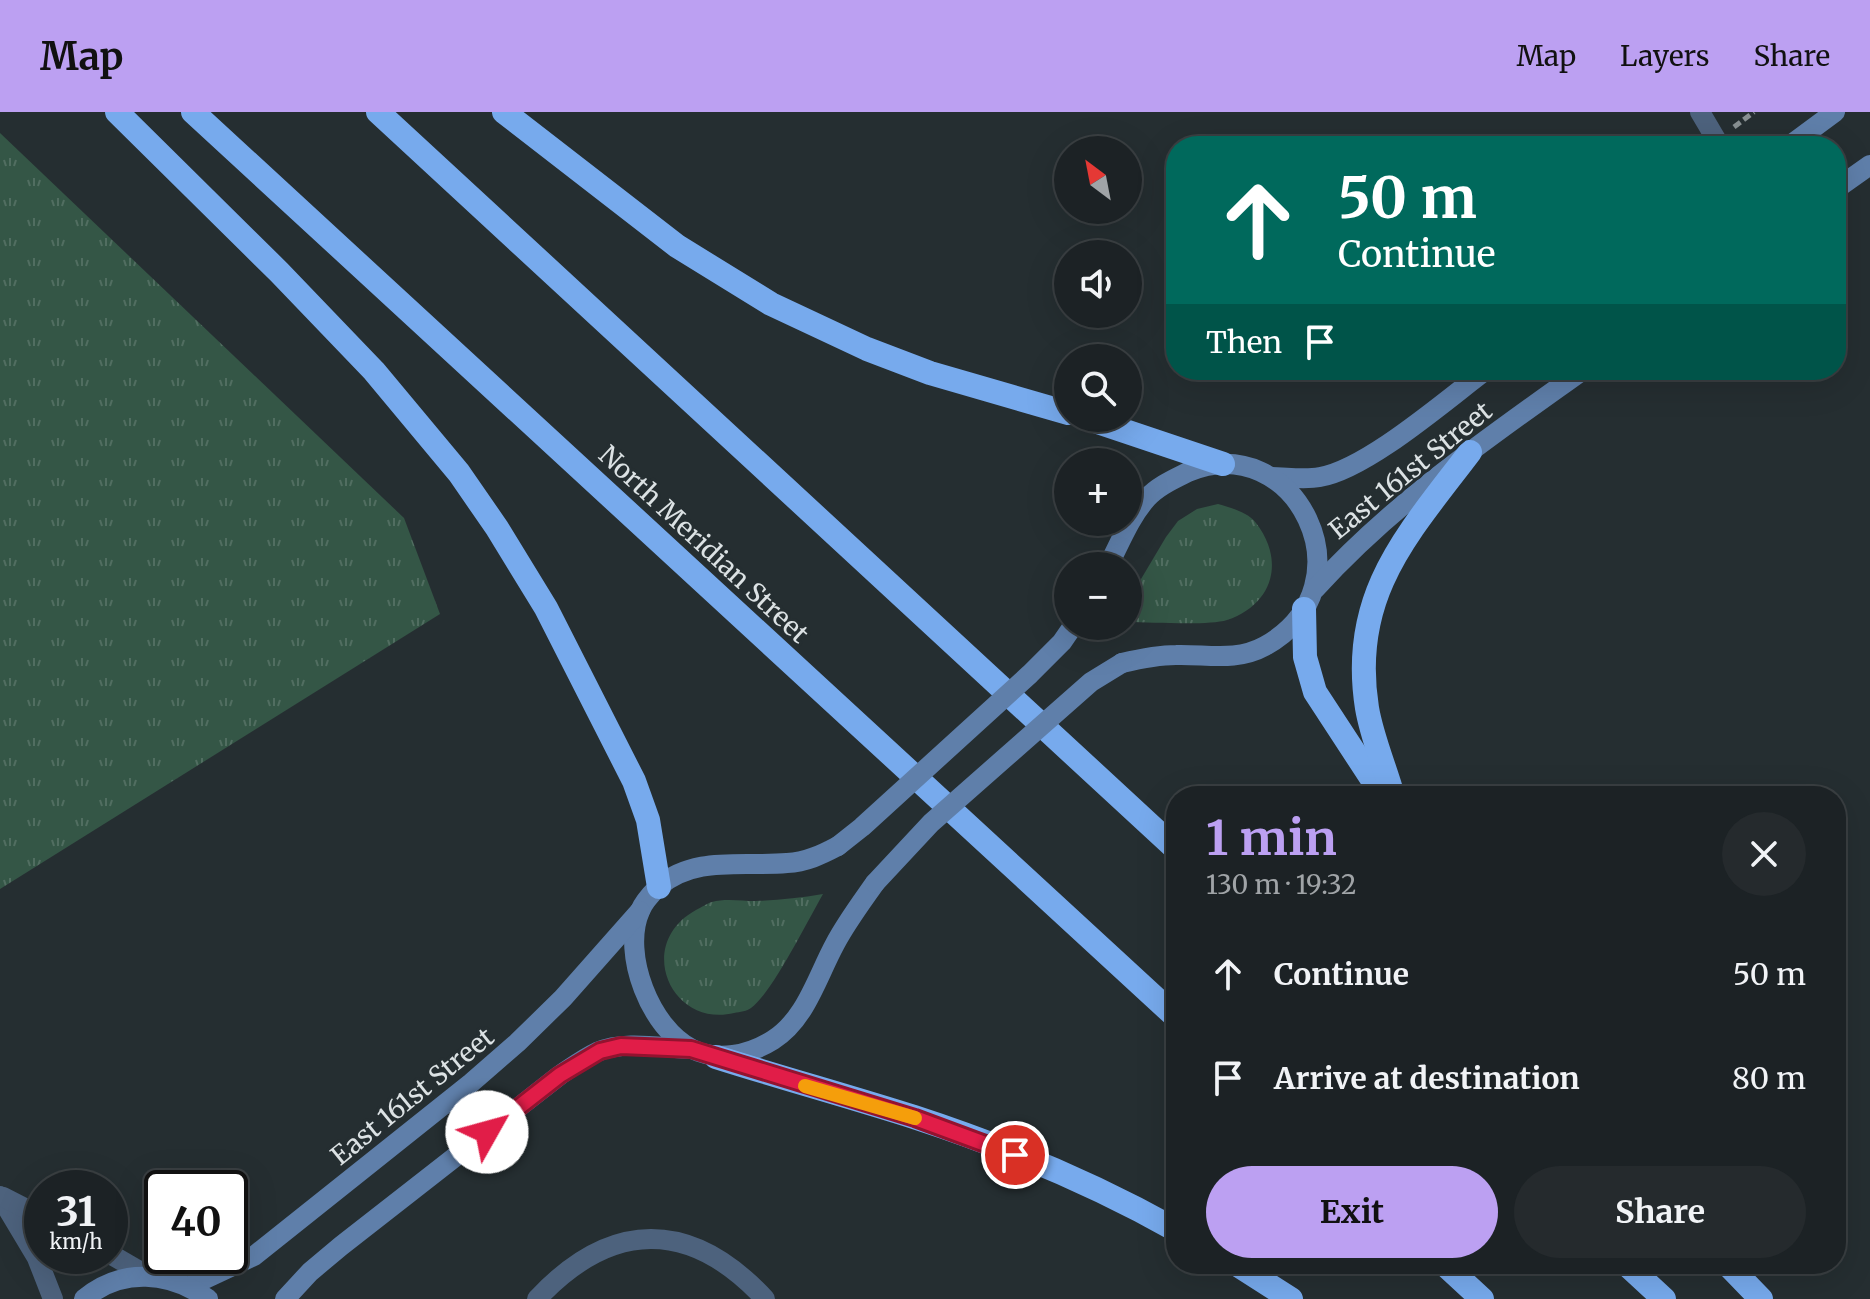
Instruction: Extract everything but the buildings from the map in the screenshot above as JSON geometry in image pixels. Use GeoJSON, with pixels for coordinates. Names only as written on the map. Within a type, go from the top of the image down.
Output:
{"type":"FeatureCollection","features":[{"type":"Feature","properties":{"kind":"highway"},"geometry":{"type":"LineString","coordinates":[[117,112],[374,371],[459,473],[546,608],[634,781],[648,820],[659,887]]}},
{"type":"Feature","properties":{"kind":"highway","name":"North Meridian Street"},"geometry":{"type":"LineString","coordinates":[[193,112],[1166,1008]]}},
{"type":"Feature","properties":{"kind":"highway"},"geometry":{"type":"LineString","coordinates":[[378,112],[1166,840]]}},
{"type":"Feature","properties":{"kind":"highway"},"geometry":{"type":"LineString","coordinates":[[504,112],[677,246],[771,304],[867,349],[930,373],[1054,409]]}},
{"type":"Feature","properties":{"kind":"highway"},"geometry":{"type":"LineString","coordinates":[[1128,432],[1223,464]]}},
{"type":"Feature","properties":{"kind":"highway"},"geometry":{"type":"LineString","coordinates":[[1390,786],[1367,712],[1363,677],[1366,629],[1376,593],[1399,545],[1470,452]]}},
{"type":"Feature","properties":{"kind":"highway"},"geometry":{"type":"LineString","coordinates":[[1309,599],[1305,657],[1315,692],[1376,786]]}},
{"type":"Feature","properties":{"kind":"highway"},"geometry":{"type":"LineString","coordinates":[[716,1057],[915,1118],[997,1148],[1114,1198],[1166,1225]]}},
{"type":"Feature","properties":{"kind":"highway"},"geometry":{"type":"LineString","coordinates":[[1252,1274],[1291,1299]]}},
{"type":"Feature","properties":{"kind":"highway"},"geometry":{"type":"LineString","coordinates":[[1455,1274],[1482,1299]]}},
{"type":"Feature","properties":{"kind":"highway"},"geometry":{"type":"LineString","coordinates":[[1637,1274],[1664,1299]]}},
{"type":"Feature","properties":{"kind":"highway"},"geometry":{"type":"LineString","coordinates":[[1737,1274],[1761,1299]]}},
{"type":"Feature","properties":{"kind":"street"},"geometry":{"type":"LineString","coordinates":[[1700,112],[1714,136]]}},
{"type":"Feature","properties":{"kind":"street"},"geometry":{"type":"LineString","coordinates":[[1803,136],[1835,112]]}},
{"type":"Feature","properties":{"kind":"street"},"geometry":{"type":"LineString","coordinates":[[1846,182],[1870,165]]}},
{"type":"Feature","properties":{"kind":"street","name":"East 161st Street"},"geometry":{"type":"LineString","coordinates":[[1271,477],[1320,477],[1342,469],[1375,452],[1472,380]]}},
{"type":"Feature","properties":{"kind":"street","name":"East 161st Street"},"geometry":{"type":"LineString","coordinates":[[716,1057],[742,1054],[758,1047],[793,1022],[835,944],[875,883],[931,823],[1091,682],[1122,663],[1177,655],[1202,657],[1251,653],[1268,644],[1288,628],[1309,599],[1385,518],[1569,380]]}},
{"type":"Feature","properties":{"kind":"street"},"geometry":{"type":"LineString","coordinates":[[1115,552],[1149,495],[1170,480],[1197,469],[1237,465],[1271,477],[1310,519],[1316,537],[1319,565],[1309,599]]}},
{"type":"Feature","properties":{"kind":"street"},"geometry":{"type":"LineString","coordinates":[[659,887],[679,874],[707,865],[801,861],[838,846],[1030,674],[1063,640]]}},
{"type":"Feature","properties":{"kind":"street","name":"East 161st Street"},"geometry":{"type":"LineString","coordinates":[[190,1286],[254,1256],[471,1083],[563,998],[659,887]]}},
{"type":"Feature","properties":{"kind":"street"},"geometry":{"type":"LineString","coordinates":[[640,911],[635,956],[640,981],[656,1014],[691,1049]]}},
{"type":"Feature","properties":{"kind":"street"},"geometry":{"type":"LineString","coordinates":[[285,1299],[310,1272],[341,1246],[560,1075],[585,1059],[600,1051],[621,1046],[691,1049],[716,1057]]}},
{"type":"Feature","properties":{"kind":"street"},"geometry":{"type":"LineString","coordinates":[[0,1195],[24,1208]]}},
{"type":"Feature","properties":{"kind":"street"},"geometry":{"type":"LineString","coordinates":[[0,1195],[37,1258],[53,1299]]}},
{"type":"Feature","properties":{"kind":"street"},"geometry":{"type":"LineString","coordinates":[[537,1299],[580,1260],[598,1249],[635,1240],[675,1243],[714,1255],[729,1264],[765,1299]]}},
{"type":"Feature","properties":{"kind":"street"},"geometry":{"type":"LineString","coordinates":[[128,1264],[148,1276]]}},
{"type":"Feature","properties":{"kind":"street"},"geometry":{"type":"LineString","coordinates":[[84,1299],[106,1284],[148,1276],[190,1286],[208,1299]]}},
{"type":"Feature","properties":{"kind":"green space"},"geometry":{"type":"Polygon","coordinates":[[[0,133],[404,518],[440,614],[0,889],[0,133]]]}},
{"type":"Feature","properties":{"kind":"green space"},"geometry":{"type":"Polygon","coordinates":[[[1218,504],[1249,516],[1256,523],[1265,538],[1272,567],[1264,593],[1255,604],[1227,620],[1142,622],[1142,577],[1178,521],[1197,509],[1218,504]]]}},
{"type":"Feature","properties":{"kind":"green space"},"geometry":{"type":"Polygon","coordinates":[[[823,894],[769,988],[751,1008],[712,1014],[693,1008],[678,996],[668,980],[664,961],[667,943],[677,925],[696,910],[717,901],[772,900],[823,894]]]}},
{"type":"Feature","properties":{"kind":"slow traffic"},"geometry":{"type":"LineString","coordinates":[[805,1086],[915,1118]]}},
{"type":"Feature","properties":{"kind":"route"},"geometry":{"type":"LineString","coordinates":[[487,1132],[560,1075],[600,1051],[621,1046],[691,1049],[915,1118],[1015,1155]]}}]}
